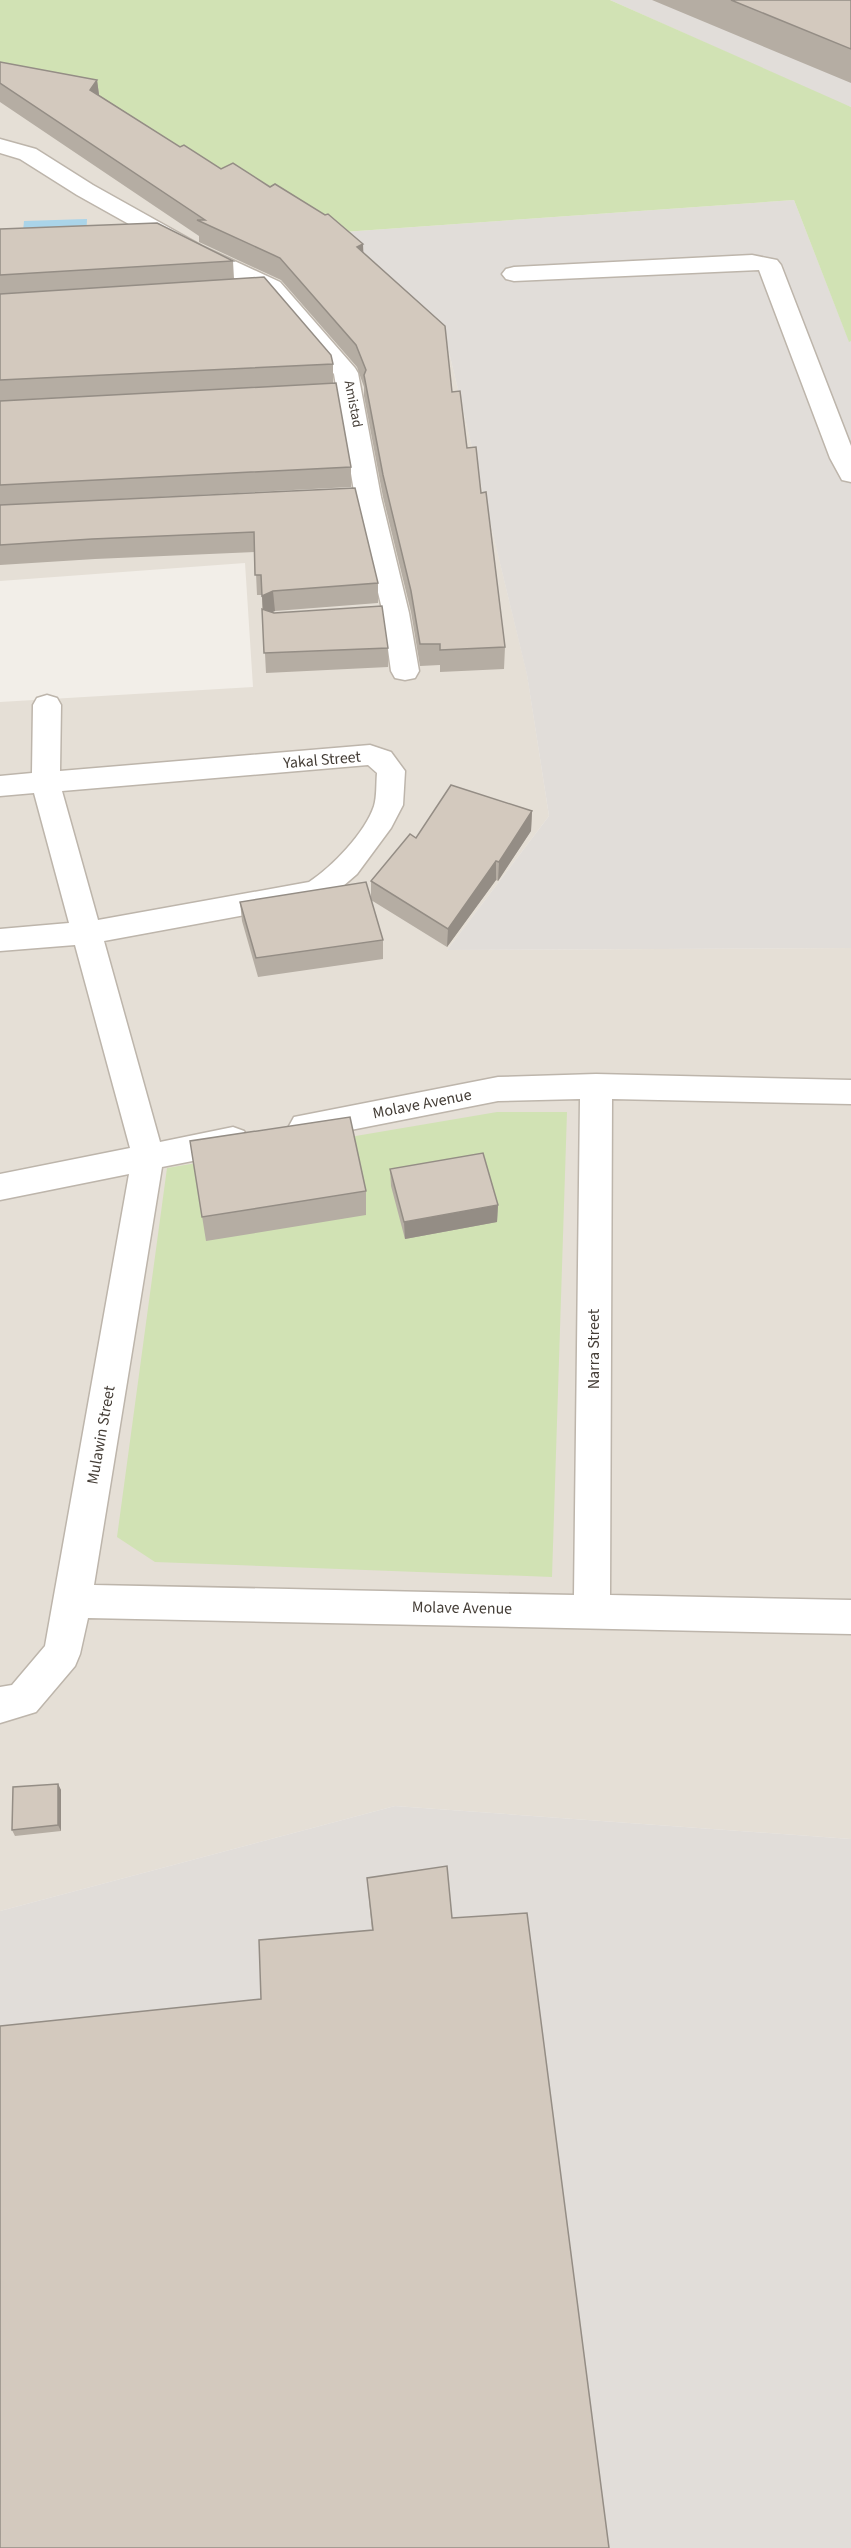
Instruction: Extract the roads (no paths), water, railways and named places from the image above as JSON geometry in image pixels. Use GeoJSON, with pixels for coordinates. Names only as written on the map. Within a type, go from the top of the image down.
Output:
{"type":"FeatureCollection","features":[{"type":"Feature","properties":{"kind":"street","name":"Amistad"},"geometry":{"type":"LineString","coordinates":[[0,146],[28,154],[85,190],[194,251],[272,287],[346,373],[340,394],[356,498],[385,614],[405,671]]}},
{"type":"Feature","properties":{"kind":"street"},"geometry":{"type":"LineString","coordinates":[[514,274],[752,262],[769,265],[851,474]]}},
{"type":"Feature","properties":{"kind":"street"},"geometry":{"type":"LineString","coordinates":[[224,290],[272,287]]}},
{"type":"Feature","properties":{"kind":"street"},"geometry":{"type":"LineString","coordinates":[[47,705],[46,784],[148,1156]]}},
{"type":"Feature","properties":{"kind":"street","name":"Yakal Street"},"geometry":{"type":"LineString","coordinates":[[0,786],[46,784],[370,755],[381,759],[391,771],[388,807],[347,866],[334,881],[317,892],[87,933],[0,940]]}},
{"type":"Feature","properties":{"kind":"street","name":"Molave Avenue"},"geometry":{"type":"LineString","coordinates":[[0,1187],[148,1156],[498,1089],[596,1086],[851,1092]]}},
{"type":"Feature","properties":{"kind":"street","name":"Narra Street"},"geometry":{"type":"LineString","coordinates":[[592,1611],[596,1086]]}},
{"type":"Feature","properties":{"kind":"street","name":"Mulawin Street"},"geometry":{"type":"LineString","coordinates":[[11,1702],[62,1654],[73,1601],[148,1156]]}},
{"type":"Feature","properties":{"kind":"street","name":"Molave Avenue"},"geometry":{"type":"LineString","coordinates":[[73,1601],[851,1617]]}},
{"type":"Feature","properties":{"kind":"water"},"geometry":{"type":"Polygon","coordinates":[[[87,219],[86,239],[22,241],[24,221],[87,219]]]}}]}
